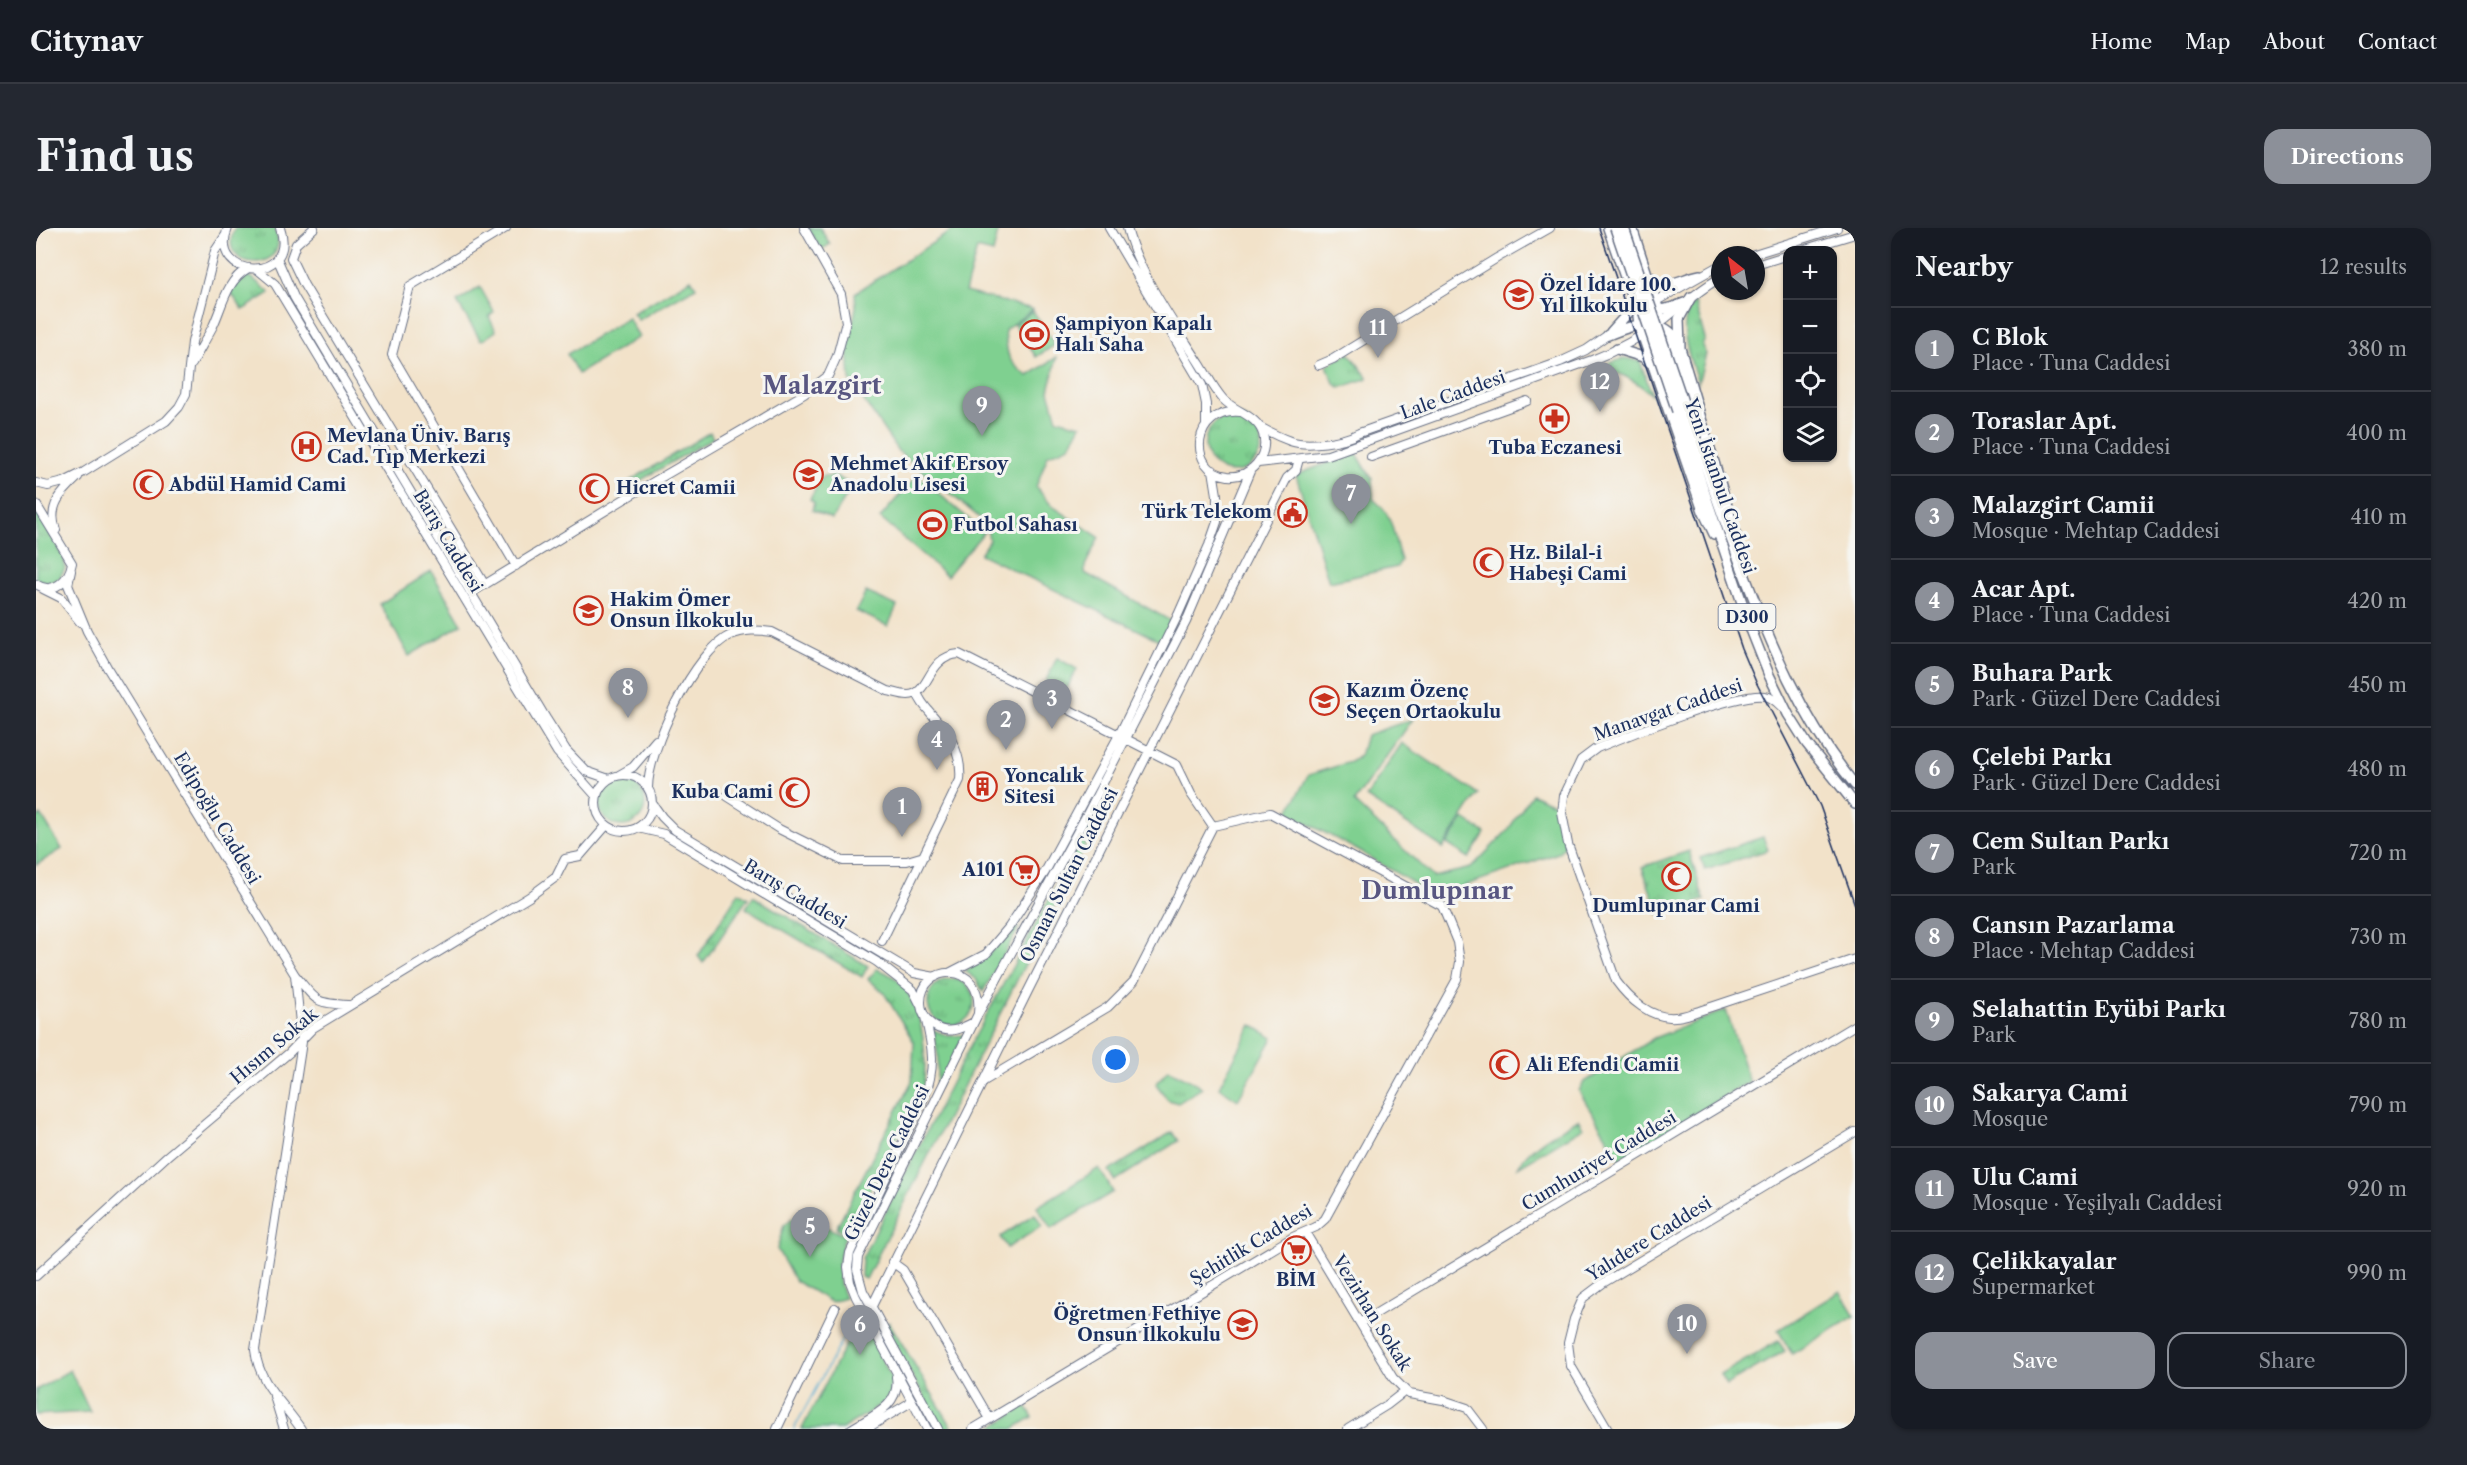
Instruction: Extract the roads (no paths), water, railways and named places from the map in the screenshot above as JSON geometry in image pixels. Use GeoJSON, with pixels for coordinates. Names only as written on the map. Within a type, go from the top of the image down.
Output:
{"type":"FeatureCollection","features":[{"type":"Feature","properties":{"kind":"highway"},"geometry":{"type":"LineString","coordinates":[[1608,228],[1631,299],[1628,313],[1608,335]]}},
{"type":"Feature","properties":{"kind":"highway","name":"Yeni İstanbul Caddesi"},"geometry":{"type":"LineString","coordinates":[[1615,228],[1681,410],[1771,644],[1795,695],[1821,740],[1855,785]]}},
{"type":"Feature","properties":{"kind":"highway","name":"Yeni İstanbul Caddesi"},"geometry":{"type":"LineString","coordinates":[[1624,228],[1725,552],[1758,648],[1788,714],[1807,744],[1855,804]]}},
{"type":"Feature","properties":{"kind":"highway"},"geometry":{"type":"LineString","coordinates":[[1632,228],[1659,305],[1649,327],[1652,362]]}},
{"type":"Feature","properties":{"kind":"highway"},"geometry":{"type":"LineString","coordinates":[[1626,283],[1633,291],[1641,292],[1649,284],[1648,274]]}},
{"type":"Feature","properties":{"kind":"highway"},"geometry":{"type":"LineString","coordinates":[[1648,274],[1658,283],[1666,285],[1700,275]]}},
{"type":"Feature","properties":{"kind":"highway"},"geometry":{"type":"LineString","coordinates":[[1631,299],[1644,309]]}},
{"type":"Feature","properties":{"kind":"highway"},"geometry":{"type":"LineString","coordinates":[[1649,327],[1638,316],[1644,309],[1688,300]]}},
{"type":"Feature","properties":{"kind":"highway"},"geometry":{"type":"LineString","coordinates":[[1688,300],[1678,323],[1680,348],[1739,544],[1744,574]]}},
{"type":"Feature","properties":{"kind":"highway"},"geometry":{"type":"LineString","coordinates":[[1608,335],[1649,327],[1672,334],[1680,348]]}},
{"type":"Feature","properties":{"kind":"highway"},"geometry":{"type":"LineString","coordinates":[[1702,426],[1688,396],[1670,343],[1663,340],[1653,345],[1650,351],[1652,362],[1703,510],[1725,552]]}},
{"type":"Feature","properties":{"kind":"highway"},"geometry":{"type":"LineString","coordinates":[[1617,349],[1652,362]]}},
{"type":"Feature","properties":{"kind":"street"},"geometry":{"type":"LineString","coordinates":[[226,232],[225,245],[232,260],[247,269],[258,270],[272,264],[277,258],[281,251],[281,232],[289,228]]}},
{"type":"Feature","properties":{"kind":"street","name":"Barış Caddesi"},"geometry":{"type":"LineString","coordinates":[[314,228],[296,244],[291,258],[304,285],[485,585]]}},
{"type":"Feature","properties":{"kind":"street"},"geometry":{"type":"LineString","coordinates":[[506,228],[410,286],[392,355],[516,566]]}},
{"type":"Feature","properties":{"kind":"street"},"geometry":{"type":"LineString","coordinates":[[471,593],[631,495],[804,394],[828,376],[837,356],[846,322],[845,303],[804,228]]}},
{"type":"Feature","properties":{"kind":"street"},"geometry":{"type":"LineString","coordinates":[[1109,228],[1202,385],[1206,404],[1206,424],[1200,443],[1201,453],[1213,470],[1220,474],[1236,476],[1251,469],[1258,463],[1264,445],[1260,427],[1248,415],[1240,412],[1222,398],[1142,268],[1131,245],[1127,228]]}},
{"type":"Feature","properties":{"kind":"street"},"geometry":{"type":"LineString","coordinates":[[1319,365],[1333,359],[1550,228]]}},
{"type":"Feature","properties":{"kind":"street"},"geometry":{"type":"LineString","coordinates":[[1765,251],[1837,228]]}},
{"type":"Feature","properties":{"kind":"street"},"geometry":{"type":"LineString","coordinates":[[36,483],[48,486],[64,482],[84,472],[166,422],[179,407],[186,394],[192,342],[215,251],[226,232]]}},
{"type":"Feature","properties":{"kind":"street"},"geometry":{"type":"LineString","coordinates":[[1815,246],[1855,234]]}},
{"type":"Feature","properties":{"kind":"street"},"geometry":{"type":"LineString","coordinates":[[1765,262],[1783,257]]}},
{"type":"Feature","properties":{"kind":"street","name":"Barış Caddesi"},"geometry":{"type":"LineString","coordinates":[[277,258],[294,297],[566,750],[586,771],[609,779]]}},
{"type":"Feature","properties":{"kind":"street"},"geometry":{"type":"LineString","coordinates":[[191,365],[212,327],[230,286],[239,273],[247,269]]}},
{"type":"Feature","properties":{"kind":"street","name":"Barış Caddesi"},"geometry":{"type":"LineString","coordinates":[[258,270],[275,284],[557,752],[596,796]]}},
{"type":"Feature","properties":{"kind":"street"},"geometry":{"type":"LineString","coordinates":[[1659,305],[1673,291],[1711,270]]}},
{"type":"Feature","properties":{"kind":"street","name":"Lale Caddesi"},"geometry":{"type":"LineString","coordinates":[[1258,463],[1328,455],[1522,386],[1617,349],[1711,284]]}},
{"type":"Feature","properties":{"kind":"street"},"geometry":{"type":"LineString","coordinates":[[1673,291],[1670,297],[1672,302],[1688,300]]}},
{"type":"Feature","properties":{"kind":"street","name":"Lale Caddesi"},"geometry":{"type":"LineString","coordinates":[[1260,427],[1292,442],[1324,443],[1351,437],[1578,354],[1644,309]]}},
{"type":"Feature","properties":{"kind":"street"},"geometry":{"type":"LineString","coordinates":[[1608,335],[1618,341],[1617,349]]}},
{"type":"Feature","properties":{"kind":"street"},"geometry":{"type":"LineString","coordinates":[[1522,386],[1524,379],[1557,367],[1578,354]]}},
{"type":"Feature","properties":{"kind":"street","name":"Lale Caddesi"},"geometry":{"type":"LineString","coordinates":[[1371,457],[1527,401]]}},
{"type":"Feature","properties":{"kind":"street"},"geometry":{"type":"LineString","coordinates":[[1206,424],[1221,413],[1240,412]]}},
{"type":"Feature","properties":{"kind":"street","name":"Osman Sultan Caddesi"},"geometry":{"type":"LineString","coordinates":[[871,1308],[1149,751],[1287,478],[1296,470],[1299,459]]}},
{"type":"Feature","properties":{"kind":"street"},"geometry":{"type":"LineString","coordinates":[[949,973],[968,979],[978,995],[976,1018],[955,1030],[946,1030],[931,1023],[925,1017],[921,1006],[924,989],[935,977],[949,973],[986,954],[1010,927],[1045,872],[1186,622],[1251,469]]}},
{"type":"Feature","properties":{"kind":"street"},"geometry":{"type":"LineString","coordinates":[[1123,737],[1209,545],[1217,522],[1217,495],[1213,470]]}},
{"type":"Feature","properties":{"kind":"street"},"geometry":{"type":"LineString","coordinates":[[63,547],[54,526],[52,514],[56,498],[84,472]]}},
{"type":"Feature","properties":{"kind":"street"},"geometry":{"type":"LineString","coordinates":[[36,504],[72,563],[68,585],[87,631]]}},
{"type":"Feature","properties":{"kind":"street"},"geometry":{"type":"LineString","coordinates":[[39,586],[52,588],[67,578],[71,571]]}},
{"type":"Feature","properties":{"kind":"street"},"geometry":{"type":"LineString","coordinates":[[39,586],[60,598],[87,631]]}},
{"type":"Feature","properties":{"kind":"street"},"geometry":{"type":"LineString","coordinates":[[663,732],[633,767],[603,783],[596,796],[596,813],[606,826],[622,832],[638,828],[648,817],[652,803],[648,788],[648,773],[663,732],[693,675],[706,654],[731,635],[752,630],[772,632],[888,691],[907,695],[917,692],[937,662],[948,655],[959,654],[1177,765],[1191,794],[1213,826],[1134,981],[1108,1008],[983,1082]]}},
{"type":"Feature","properties":{"kind":"street","name":"Edipoğlu Caddesi"},"geometry":{"type":"LineString","coordinates":[[87,631],[295,975],[302,1042],[255,1350],[257,1368],[273,1395]]}},
{"type":"Feature","properties":{"kind":"street"},"geometry":{"type":"LineString","coordinates":[[882,941],[961,776],[958,756],[951,740],[922,703],[917,692]]}},
{"type":"Feature","properties":{"kind":"street","name":"Manavgat Caddesi"},"geometry":{"type":"LineString","coordinates":[[1788,714],[1769,697],[1738,698],[1597,748],[1581,760],[1564,796],[1562,813],[1568,844],[1616,981],[1629,998],[1658,1015],[1675,1017],[1699,1011],[1855,959]]}},
{"type":"Feature","properties":{"kind":"street","name":"Güzel Dere Caddesi"},"geometry":{"type":"LineString","coordinates":[[938,1429],[871,1308],[859,1281],[856,1269],[860,1250],[976,1018],[1123,737]]}},
{"type":"Feature","properties":{"kind":"street"},"geometry":{"type":"LineString","coordinates":[[619,775],[636,777],[648,788]]}},
{"type":"Feature","properties":{"kind":"street"},"geometry":{"type":"LineString","coordinates":[[727,796],[779,829],[843,861],[907,861],[924,856]]}},
{"type":"Feature","properties":{"kind":"street","name":"Barış Caddesi"},"geometry":{"type":"LineString","coordinates":[[652,803],[675,830],[914,973],[935,977]]}},
{"type":"Feature","properties":{"kind":"street","name":"Şehitlik Caddesi"},"geometry":{"type":"LineString","coordinates":[[973,1429],[1316,1227],[1325,1219],[1457,979],[1460,962],[1456,942],[1442,906],[1270,813],[1213,826]]}},
{"type":"Feature","properties":{"kind":"street","name":"Hısım Sokak"},"geometry":{"type":"LineString","coordinates":[[36,1276],[175,1149],[302,1042],[313,1028],[529,897],[556,877],[565,859],[580,856],[606,826]]}},
{"type":"Feature","properties":{"kind":"street","name":"Barış Caddesi"},"geometry":{"type":"LineString","coordinates":[[638,828],[664,834],[877,962],[913,990],[921,1006]]}},
{"type":"Feature","properties":{"kind":"street"},"geometry":{"type":"LineString","coordinates":[[295,975],[317,1001],[324,1004],[350,1005]]}},
{"type":"Feature","properties":{"kind":"street","name":"Güzel Dere Caddesi"},"geometry":{"type":"LineString","coordinates":[[925,1017],[932,1045],[932,1078],[855,1239],[848,1267],[850,1282],[856,1298],[927,1429]]}},
{"type":"Feature","properties":{"kind":"street","name":"Cumhuriyet Caddesi"},"geometry":{"type":"LineString","coordinates":[[1360,1323],[1855,1025]]}},
{"type":"Feature","properties":{"kind":"street","name":"Yalıdere Caddesi"},"geometry":{"type":"LineString","coordinates":[[1608,1429],[1571,1366],[1568,1343],[1574,1319],[1583,1298],[1603,1283],[1855,1132]]}},
{"type":"Feature","properties":{"kind":"street","name":"Vezirhan Sokak"},"geometry":{"type":"LineString","coordinates":[[1305,1232],[1393,1378],[1405,1391],[1467,1408],[1484,1429]]}},
{"type":"Feature","properties":{"kind":"street"},"geometry":{"type":"LineString","coordinates":[[892,1262],[903,1270],[990,1419]]}},
{"type":"Feature","properties":{"kind":"street"},"geometry":{"type":"LineString","coordinates":[[777,1429],[836,1308]]}},
{"type":"Feature","properties":{"kind":"street"},"geometry":{"type":"LineString","coordinates":[[851,1429],[885,1408],[894,1399],[897,1386],[895,1373]]}},
{"type":"Feature","properties":{"kind":"street"},"geometry":{"type":"LineString","coordinates":[[1348,1429],[1405,1391]]}},
{"type":"Feature","properties":{"kind":"street"},"geometry":{"type":"LineString","coordinates":[[273,1395],[284,1429]]}},
{"type":"Feature","properties":{"kind":"street"},"geometry":{"type":"LineString","coordinates":[[273,1395],[301,1429]]}},
{"type":"Feature","properties":{"kind":"street"},"geometry":{"type":"LineString","coordinates":[[866,1429],[911,1402]]}},
{"type":"Feature","properties":{"kind":"waterway"},"geometry":{"type":"LineString","coordinates":[[794,1429],[857,1312]]}},
{"type":"Feature","properties":{"kind":"tram line"},"geometry":{"type":"LineString","coordinates":[[1599,228],[1742,649],[1756,682],[1820,806],[1855,905]]}},
{"type":"Feature","properties":{"kind":"place","name":"Özel İdare 100. Yıl İlkokulu"},"geometry":{"type":"Point","coordinates":[1519,295]}},
{"type":"Feature","properties":{"kind":"place","name":"Şampiyon Kapalı Halı Saha"},"geometry":{"type":"Point","coordinates":[1034,334]}},
{"type":"Feature","properties":{"kind":"place","name":"Ulu Cami"},"geometry":{"type":"Point","coordinates":[1378,358]}},
{"type":"Feature","properties":{"kind":"place","name":"Çelikkayalar"},"geometry":{"type":"Point","coordinates":[1600,412]}},
{"type":"Feature","properties":{"kind":"place","name":"Tuba Eczanesi"},"geometry":{"type":"Point","coordinates":[1555,419]}},
{"type":"Feature","properties":{"kind":"place","name":"Selahattin Eyübi Parkı"},"geometry":{"type":"Point","coordinates":[982,436]}},
{"type":"Feature","properties":{"kind":"place","name":"Mevlana Üniv. Barış Cad. Tıp Merkezi"},"geometry":{"type":"Point","coordinates":[306,446]}},
{"type":"Feature","properties":{"kind":"place","name":"Mehmet Akif Ersoy Anadolu Lisesi"},"geometry":{"type":"Point","coordinates":[809,474]}},
{"type":"Feature","properties":{"kind":"place","name":"Abdül Hamid Cami"},"geometry":{"type":"Point","coordinates":[148,485]}},
{"type":"Feature","properties":{"kind":"place","name":"Hicret Camii"},"geometry":{"type":"Point","coordinates":[595,488]}},
{"type":"Feature","properties":{"kind":"place","name":"Türk Telekom"},"geometry":{"type":"Point","coordinates":[1293,512]}},
{"type":"Feature","properties":{"kind":"place","name":"Cem Sultan Parkı"},"geometry":{"type":"Point","coordinates":[1351,524]}},
{"type":"Feature","properties":{"kind":"place","name":"Futbol Sahası"},"geometry":{"type":"Point","coordinates":[932,525]}},
{"type":"Feature","properties":{"kind":"place","name":"Hz. Bilal-i Habeşi Cami"},"geometry":{"type":"Point","coordinates":[1488,563]}},
{"type":"Feature","properties":{"kind":"place","name":"Hakim Ömer Onsun İlkokulu"},"geometry":{"type":"Point","coordinates":[589,610]}},
{"type":"Feature","properties":{"kind":"place","name":"Kazım Özenç Seçen Ortaokulu"},"geometry":{"type":"Point","coordinates":[1325,701]}},
{"type":"Feature","properties":{"kind":"place","name":"Cansın Pazarlama"},"geometry":{"type":"Point","coordinates":[628,718]}},
{"type":"Feature","properties":{"kind":"place","name":"Malazgirt Camii"},"geometry":{"type":"Point","coordinates":[1052,729]}},
{"type":"Feature","properties":{"kind":"place","name":"Toraslar Apt."},"geometry":{"type":"Point","coordinates":[1006,750]}},
{"type":"Feature","properties":{"kind":"place","name":"Acar Apt."},"geometry":{"type":"Point","coordinates":[937,770]}},
{"type":"Feature","properties":{"kind":"place","name":"Yoncalık Sitesi"},"geometry":{"type":"Point","coordinates":[983,786]}},
{"type":"Feature","properties":{"kind":"place","name":"Kuba Cami"},"geometry":{"type":"Point","coordinates":[794,792]}},
{"type":"Feature","properties":{"kind":"place","name":"C Blok"},"geometry":{"type":"Point","coordinates":[902,837]}},
{"type":"Feature","properties":{"kind":"place","name":"A101"},"geometry":{"type":"Point","coordinates":[1025,870]}},
{"type":"Feature","properties":{"kind":"place","name":"Dumlupınar Cami"},"geometry":{"type":"Point","coordinates":[1676,877]}},
{"type":"Feature","properties":{"kind":"place","name":"Ali Efendi Camii"},"geometry":{"type":"Point","coordinates":[1505,1065]}},
{"type":"Feature","properties":{"kind":"place","name":"BİM"},"geometry":{"type":"Point","coordinates":[1296,1251]}},
{"type":"Feature","properties":{"kind":"place","name":"Buhara Park"},"geometry":{"type":"Point","coordinates":[810,1257]}},
{"type":"Feature","properties":{"kind":"place","name":"Öğretmen Fethiye Onsun İlkokulu"},"geometry":{"type":"Point","coordinates":[1242,1324]}},
{"type":"Feature","properties":{"kind":"place","name":"Sakarya Cami"},"geometry":{"type":"Point","coordinates":[1687,1354]}},
{"type":"Feature","properties":{"kind":"place","name":"Çelebi Parkı"},"geometry":{"type":"Point","coordinates":[860,1355]}},
{"type":"Feature","properties":{"kind":"district","name":"Malazgirt"},"geometry":{"type":"Point","coordinates":[822,385]}},
{"type":"Feature","properties":{"kind":"district","name":"Dumlupınar"},"geometry":{"type":"Point","coordinates":[1437,890]}}]}
